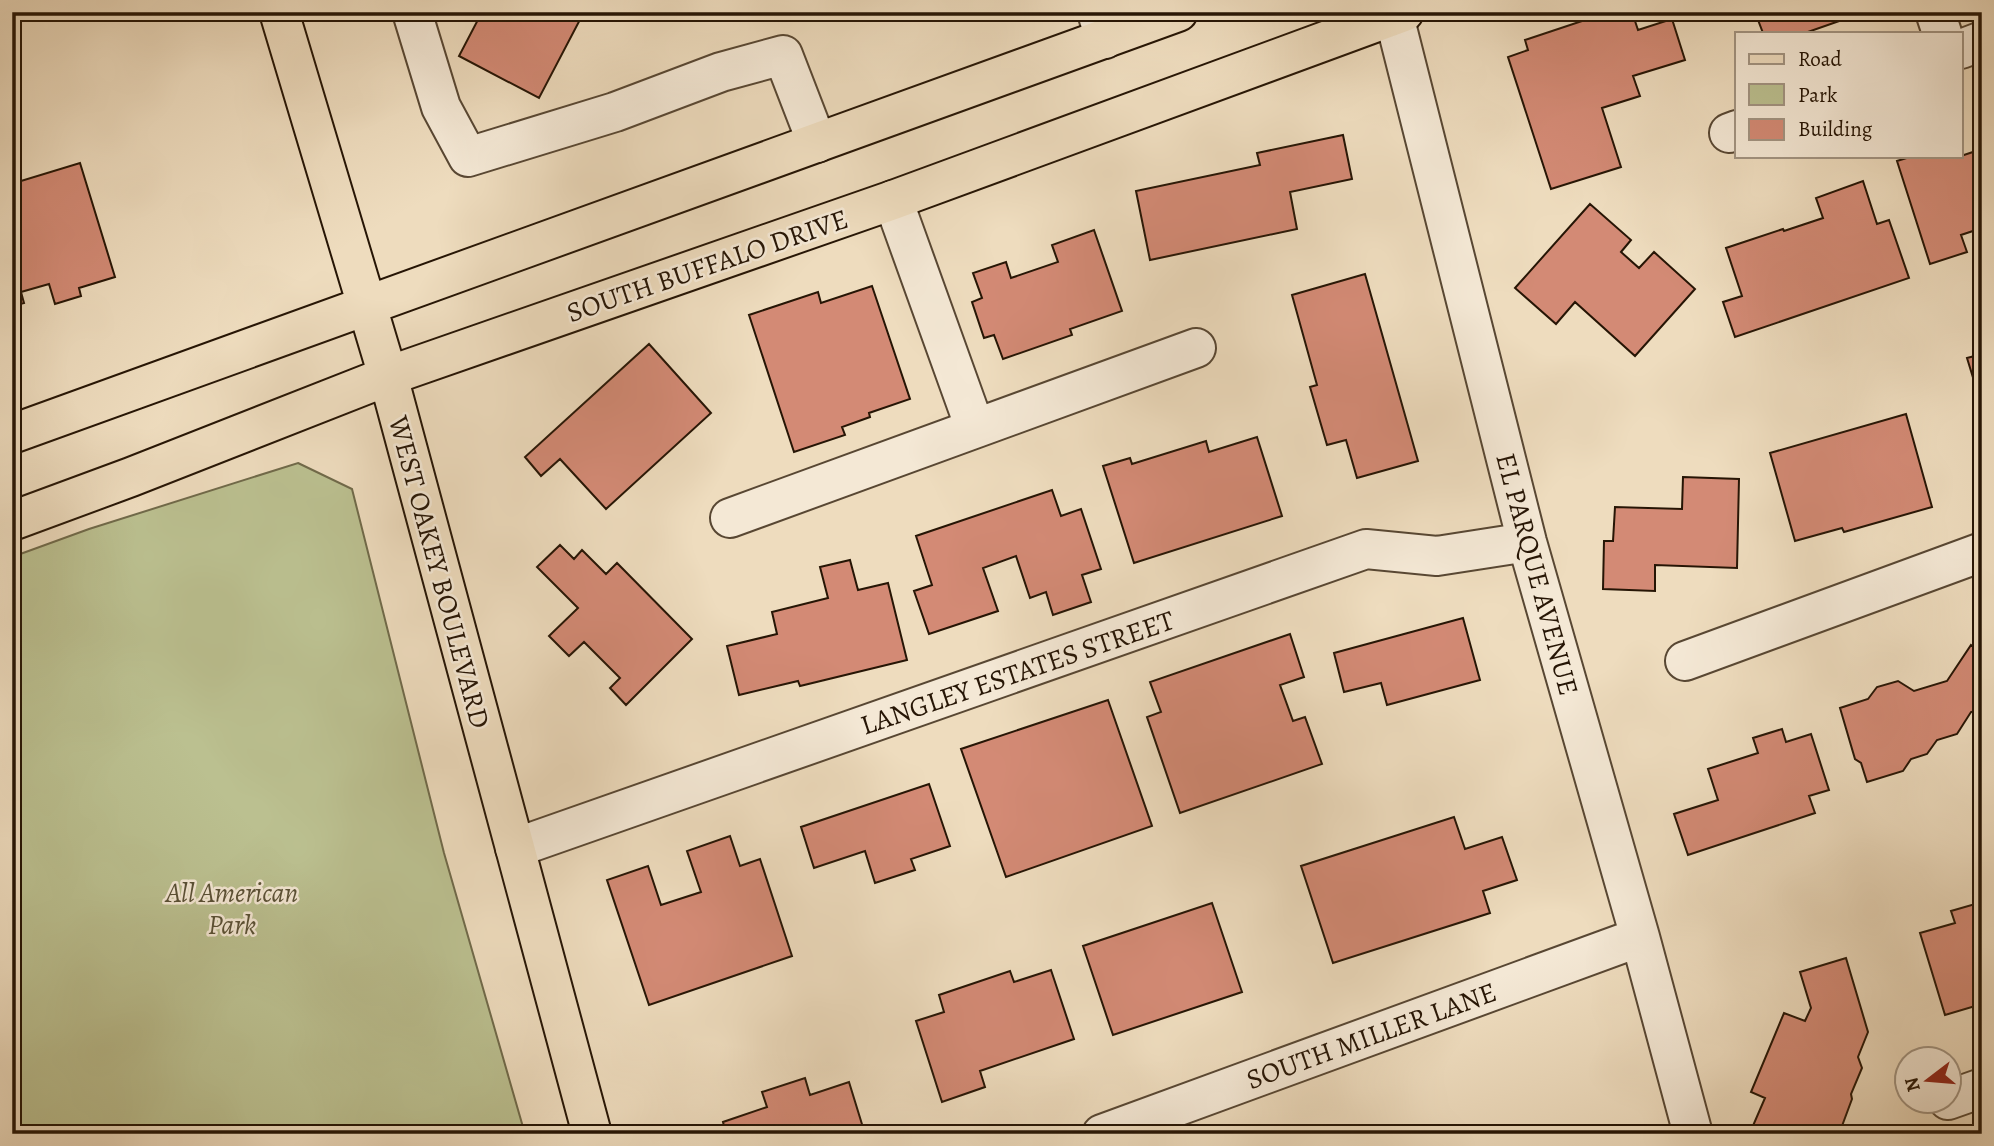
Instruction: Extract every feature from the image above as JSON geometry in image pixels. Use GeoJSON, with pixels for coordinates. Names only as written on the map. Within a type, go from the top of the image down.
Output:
{"type":"FeatureCollection","features":[{"type":"Feature","properties":{"kind":"main road","name":"WEST OAKEY BOULEVARD"},"geometry":{"type":"LineString","coordinates":[[279,12],[388,376],[592,1134]]}},
{"type":"Feature","properties":{"kind":"main road"},"geometry":{"type":"LineString","coordinates":[[12,434],[817,143],[1101,26],[1178,12]]}},
{"type":"Feature","properties":{"kind":"main road","name":"SOUTH BUFFALO DRIVE"},"geometry":{"type":"LineString","coordinates":[[12,521],[388,376],[893,200],[1397,13]]}},
{"type":"Feature","properties":{"kind":"street"},"geometry":{"type":"LineString","coordinates":[[412,12],[441,107],[468,156],[615,112],[721,72],[783,55],[817,143]]}},
{"type":"Feature","properties":{"kind":"street"},"geometry":{"type":"LineString","coordinates":[[1935,12],[1942,32]]}},
{"type":"Feature","properties":{"kind":"street","name":"EL PARQUE AVENUE"},"geometry":{"type":"LineString","coordinates":[[1397,13],[1527,542],[1640,937],[1693,1134]]}},
{"type":"Feature","properties":{"kind":"street"},"geometry":{"type":"LineString","coordinates":[[1962,49],[1982,41]]}},
{"type":"Feature","properties":{"kind":"street"},"geometry":{"type":"LineString","coordinates":[[893,200],[975,428]]}},
{"type":"Feature","properties":{"kind":"street"},"geometry":{"type":"LineString","coordinates":[[730,518],[1196,348]]}},
{"type":"Feature","properties":{"kind":"street","name":"LANGLEY ESTATES STREET"},"geometry":{"type":"LineString","coordinates":[[515,848],[1366,549],[1437,555],[1527,542]]}},
{"type":"Feature","properties":{"kind":"street"},"geometry":{"type":"LineString","coordinates":[[1685,661],[1982,552]]}},
{"type":"Feature","properties":{"kind":"street","name":"SOUTH MILLER LANE"},"geometry":{"type":"LineString","coordinates":[[1123,1130],[1640,937]]}},
{"type":"Feature","properties":{"kind":"street"},"geometry":{"type":"LineString","coordinates":[[1962,1096],[1982,1088]]}},
{"type":"Feature","properties":{"kind":"green space","name":"All American Park"},"geometry":{"type":"Polygon","coordinates":[[[298,463],[352,489],[444,853],[525,1134],[12,1134],[12,557],[89,529],[298,463]]]}},
{"type":"Feature","properties":{"kind":"building"},"geometry":{"type":"Polygon","coordinates":[[[482,12],[584,12],[539,98],[459,56],[482,12]]]}},
{"type":"Feature","properties":{"kind":"building"},"geometry":{"type":"Polygon","coordinates":[[[1632,12],[1638,30],[1672,19],[1685,60],[1633,76],[1640,96],[1602,108],[1621,167],[1551,189],[1508,57],[1528,50],[1525,40],[1606,13],[1608,19],[1632,12]]]}},
{"type":"Feature","properties":{"kind":"building"},"geometry":{"type":"Polygon","coordinates":[[[1755,12],[1865,12],[1808,32],[1763,32],[1755,12]]]}},
{"type":"Feature","properties":{"kind":"building"},"geometry":{"type":"Polygon","coordinates":[[[1343,135],[1352,179],[1290,192],[1297,229],[1150,260],[1136,191],[1260,165],[1257,153],[1343,135]]]}},
{"type":"Feature","properties":{"kind":"building"},"geometry":{"type":"Polygon","coordinates":[[[1982,149],[1982,228],[1961,235],[1967,252],[1930,264],[1897,161],[1907,158],[1962,158],[1962,156],[1982,149]]]}},
{"type":"Feature","properties":{"kind":"building"},"geometry":{"type":"Polygon","coordinates":[[[16,163],[21,181],[80,163],[115,277],[79,288],[81,296],[55,304],[49,284],[21,292],[24,303],[12,306],[12,164],[16,163]]]}},
{"type":"Feature","properties":{"kind":"building"},"geometry":{"type":"Polygon","coordinates":[[[1863,181],[1877,224],[1889,220],[1909,278],[1735,337],[1723,302],[1742,296],[1726,248],[1823,218],[1816,198],[1863,181]]]}},
{"type":"Feature","properties":{"kind":"building"},"geometry":{"type":"Polygon","coordinates":[[[1590,204],[1631,240],[1621,252],[1639,268],[1654,252],[1695,289],[1635,356],[1575,302],[1556,324],[1515,288],[1590,204]]]}},
{"type":"Feature","properties":{"kind":"building"},"geometry":{"type":"Polygon","coordinates":[[[1094,230],[1122,311],[1070,329],[1072,335],[1003,359],[994,335],[984,338],[972,302],[982,298],[973,273],[1006,262],[1011,278],[1058,262],[1052,245],[1094,230]]]}},
{"type":"Feature","properties":{"kind":"building"},"geometry":{"type":"Polygon","coordinates":[[[1365,274],[1418,461],[1357,478],[1346,440],[1327,445],[1310,387],[1317,385],[1292,295],[1365,274]]]}},
{"type":"Feature","properties":{"kind":"building"},"geometry":{"type":"Polygon","coordinates":[[[872,286],[910,399],[869,413],[870,417],[842,427],[845,435],[794,452],[749,315],[818,292],[821,303],[872,286]]]}},
{"type":"Feature","properties":{"kind":"building"},"geometry":{"type":"Polygon","coordinates":[[[649,344],[711,413],[606,509],[560,459],[541,476],[525,457],[649,344]]]}},
{"type":"Feature","properties":{"kind":"building"},"geometry":{"type":"Polygon","coordinates":[[[1982,354],[1982,407],[1967,358],[1982,354]]]}},
{"type":"Feature","properties":{"kind":"building"},"geometry":{"type":"Polygon","coordinates":[[[1906,414],[1932,507],[1844,532],[1842,528],[1795,541],[1770,453],[1906,414]]]}},
{"type":"Feature","properties":{"kind":"building"},"geometry":{"type":"Polygon","coordinates":[[[1257,437],[1282,516],[1134,563],[1103,466],[1130,458],[1132,464],[1206,441],[1209,452],[1257,437]]]}},
{"type":"Feature","properties":{"kind":"building"},"geometry":{"type":"Polygon","coordinates":[[[1683,477],[1739,479],[1737,568],[1655,565],[1655,591],[1603,589],[1604,541],[1613,541],[1615,507],[1682,509],[1683,477]]]}},
{"type":"Feature","properties":{"kind":"building"},"geometry":{"type":"Polygon","coordinates":[[[1052,490],[1061,516],[1081,509],[1101,569],[1082,575],[1091,602],[1053,615],[1046,592],[1030,598],[1016,556],[983,568],[998,611],[929,634],[914,591],[932,585],[916,536],[1052,490]]]}},
{"type":"Feature","properties":{"kind":"building"},"geometry":{"type":"Polygon","coordinates":[[[560,545],[574,559],[582,550],[606,574],[617,563],[692,639],[626,705],[610,688],[620,678],[584,642],[569,656],[549,636],[578,608],[537,567],[560,545]]]}},
{"type":"Feature","properties":{"kind":"building"},"geometry":{"type":"Polygon","coordinates":[[[850,560],[858,590],[888,583],[907,660],[800,686],[798,681],[739,695],[727,646],[777,634],[772,612],[828,598],[820,567],[850,560]]]}},
{"type":"Feature","properties":{"kind":"building"},"geometry":{"type":"Polygon","coordinates":[[[1463,618],[1480,680],[1387,705],[1381,683],[1344,692],[1334,653],[1463,618]]]}},
{"type":"Feature","properties":{"kind":"building"},"geometry":{"type":"Polygon","coordinates":[[[1290,634],[1304,677],[1280,685],[1293,721],[1305,717],[1322,764],[1180,813],[1147,717],[1161,712],[1150,682],[1290,634]]]}},
{"type":"Feature","properties":{"kind":"building"},"geometry":{"type":"Polygon","coordinates":[[[1971,645],[1982,653],[1982,709],[1971,712],[1957,734],[1937,740],[1927,754],[1911,759],[1903,771],[1867,782],[1861,763],[1855,759],[1840,708],[1868,699],[1877,687],[1898,681],[1914,691],[1947,681],[1971,645]]]}},
{"type":"Feature","properties":{"kind":"building"},"geometry":{"type":"Polygon","coordinates":[[[1108,700],[1152,826],[1006,877],[961,749],[1108,700]]]}},
{"type":"Feature","properties":{"kind":"building"},"geometry":{"type":"Polygon","coordinates":[[[1782,729],[1786,742],[1811,734],[1829,790],[1809,796],[1815,813],[1688,855],[1674,814],[1718,800],[1708,769],[1758,753],[1753,738],[1782,729]]]}},
{"type":"Feature","properties":{"kind":"building"},"geometry":{"type":"Polygon","coordinates":[[[929,784],[950,846],[911,859],[915,870],[875,883],[865,851],[814,868],[801,827],[929,784]]]}},
{"type":"Feature","properties":{"kind":"building"},"geometry":{"type":"Polygon","coordinates":[[[1454,817],[1465,849],[1502,837],[1517,880],[1483,891],[1490,913],[1333,963],[1301,866],[1454,817]]]}},
{"type":"Feature","properties":{"kind":"building"},"geometry":{"type":"Polygon","coordinates":[[[730,836],[740,866],[760,859],[792,956],[649,1005],[607,880],[648,866],[661,905],[701,892],[687,851],[730,836]]]}},
{"type":"Feature","properties":{"kind":"building"},"geometry":{"type":"Polygon","coordinates":[[[1982,902],[1982,1004],[1945,1015],[1920,933],[1955,923],[1951,911],[1982,902]]]}},
{"type":"Feature","properties":{"kind":"building"},"geometry":{"type":"Polygon","coordinates":[[[1212,903],[1242,992],[1113,1035],[1083,946],[1212,903]]]}},
{"type":"Feature","properties":{"kind":"building"},"geometry":{"type":"Polygon","coordinates":[[[1846,958],[1868,1032],[1858,1057],[1862,1068],[1839,1134],[1754,1134],[1752,1128],[1765,1098],[1751,1092],[1784,1013],[1805,1021],[1811,1008],[1800,972],[1846,958]]]}},
{"type":"Feature","properties":{"kind":"building"},"geometry":{"type":"Polygon","coordinates":[[[1051,970],[1074,1039],[980,1071],[985,1087],[942,1102],[916,1021],[944,1012],[939,995],[1010,971],[1014,982],[1051,970]]]}},
{"type":"Feature","properties":{"kind":"building"},"geometry":{"type":"Polygon","coordinates":[[[805,1078],[810,1095],[849,1082],[865,1134],[726,1134],[723,1122],[767,1107],[762,1092],[805,1078]]]}},
{"type":"Feature","properties":{"kind":"building"},"geometry":{"type":"Polygon","coordinates":[[[1425,1130],[1530,1133],[1530,1134],[1425,1134],[1425,1130]]]}}]}
